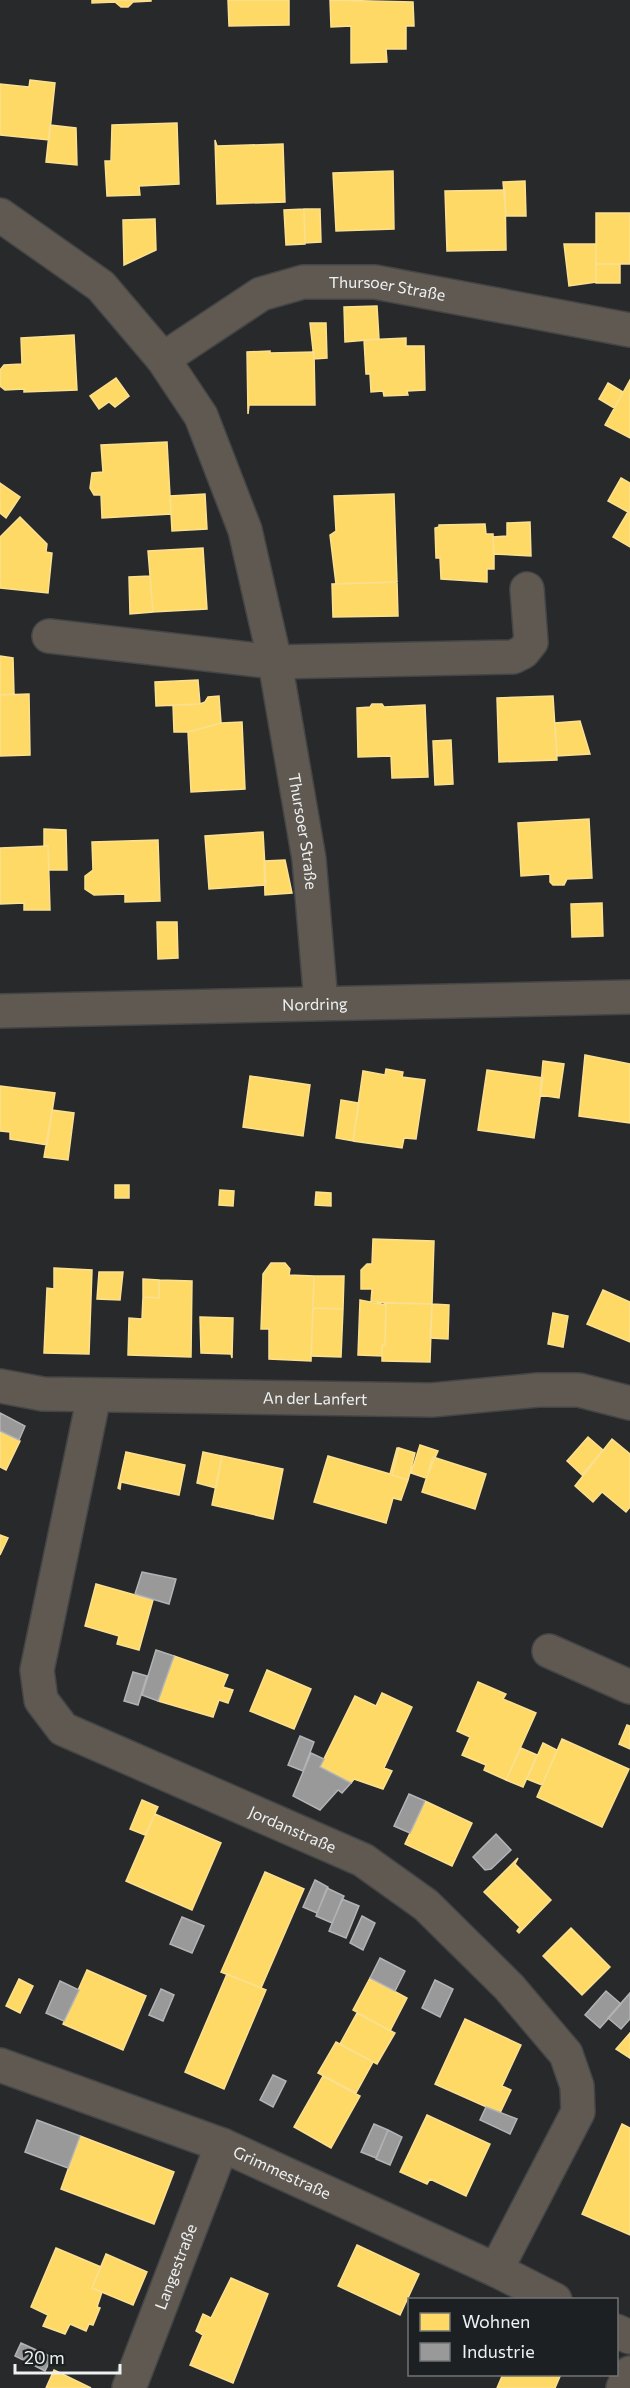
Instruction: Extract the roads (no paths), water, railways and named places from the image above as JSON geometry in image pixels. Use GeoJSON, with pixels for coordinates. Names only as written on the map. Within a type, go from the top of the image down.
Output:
{"type":"FeatureCollection","features":[{"type":"Feature","properties":{"kind":"street","name":"Thursoer Straße"},"geometry":{"type":"LineString","coordinates":[[0,215],[101,286],[163,360],[201,416],[245,530],[274,662],[309,859],[321,1003]]}},
{"type":"Feature","properties":{"kind":"street","name":"Thursoer Straße"},"geometry":{"type":"LineString","coordinates":[[163,360],[261,294],[303,282],[375,282],[630,330]]}},
{"type":"Feature","properties":{"kind":"street"},"geometry":{"type":"LineString","coordinates":[[50,636],[274,662],[513,657],[523,652],[531,642],[527,590]]}},
{"type":"Feature","properties":{"kind":"street","name":"Nordring"},"geometry":{"type":"LineString","coordinates":[[0,1011],[630,997]]}},
{"type":"Feature","properties":{"kind":"street","name":"An der Lanfert"},"geometry":{"type":"LineString","coordinates":[[0,1386],[43,1394],[94,1396],[432,1400],[538,1390],[579,1390],[630,1403]]}},
{"type":"Feature","properties":{"kind":"street","name":"Jordanstraße"},"geometry":{"type":"LineString","coordinates":[[94,1396],[37,1670],[41,1700],[63,1729],[363,1860],[426,1905],[509,1987],[566,2054],[577,2086],[578,2112],[496,2270]]}},
{"type":"Feature","properties":{"kind":"street"},"geometry":{"type":"LineString","coordinates":[[549,1651],[630,1688]]}},
{"type":"Feature","properties":{"kind":"street","name":"Grimmestraße"},"geometry":{"type":"LineString","coordinates":[[0,2065],[222,2145],[496,2270],[551,2298]]}},
{"type":"Feature","properties":{"kind":"street","name":"Langestraße"},"geometry":{"type":"LineString","coordinates":[[129,2388],[222,2145]]}},
{"type":"Feature","properties":{"kind":"street"},"geometry":{"type":"LineString","coordinates":[[623,2388],[630,2373]]}}]}
